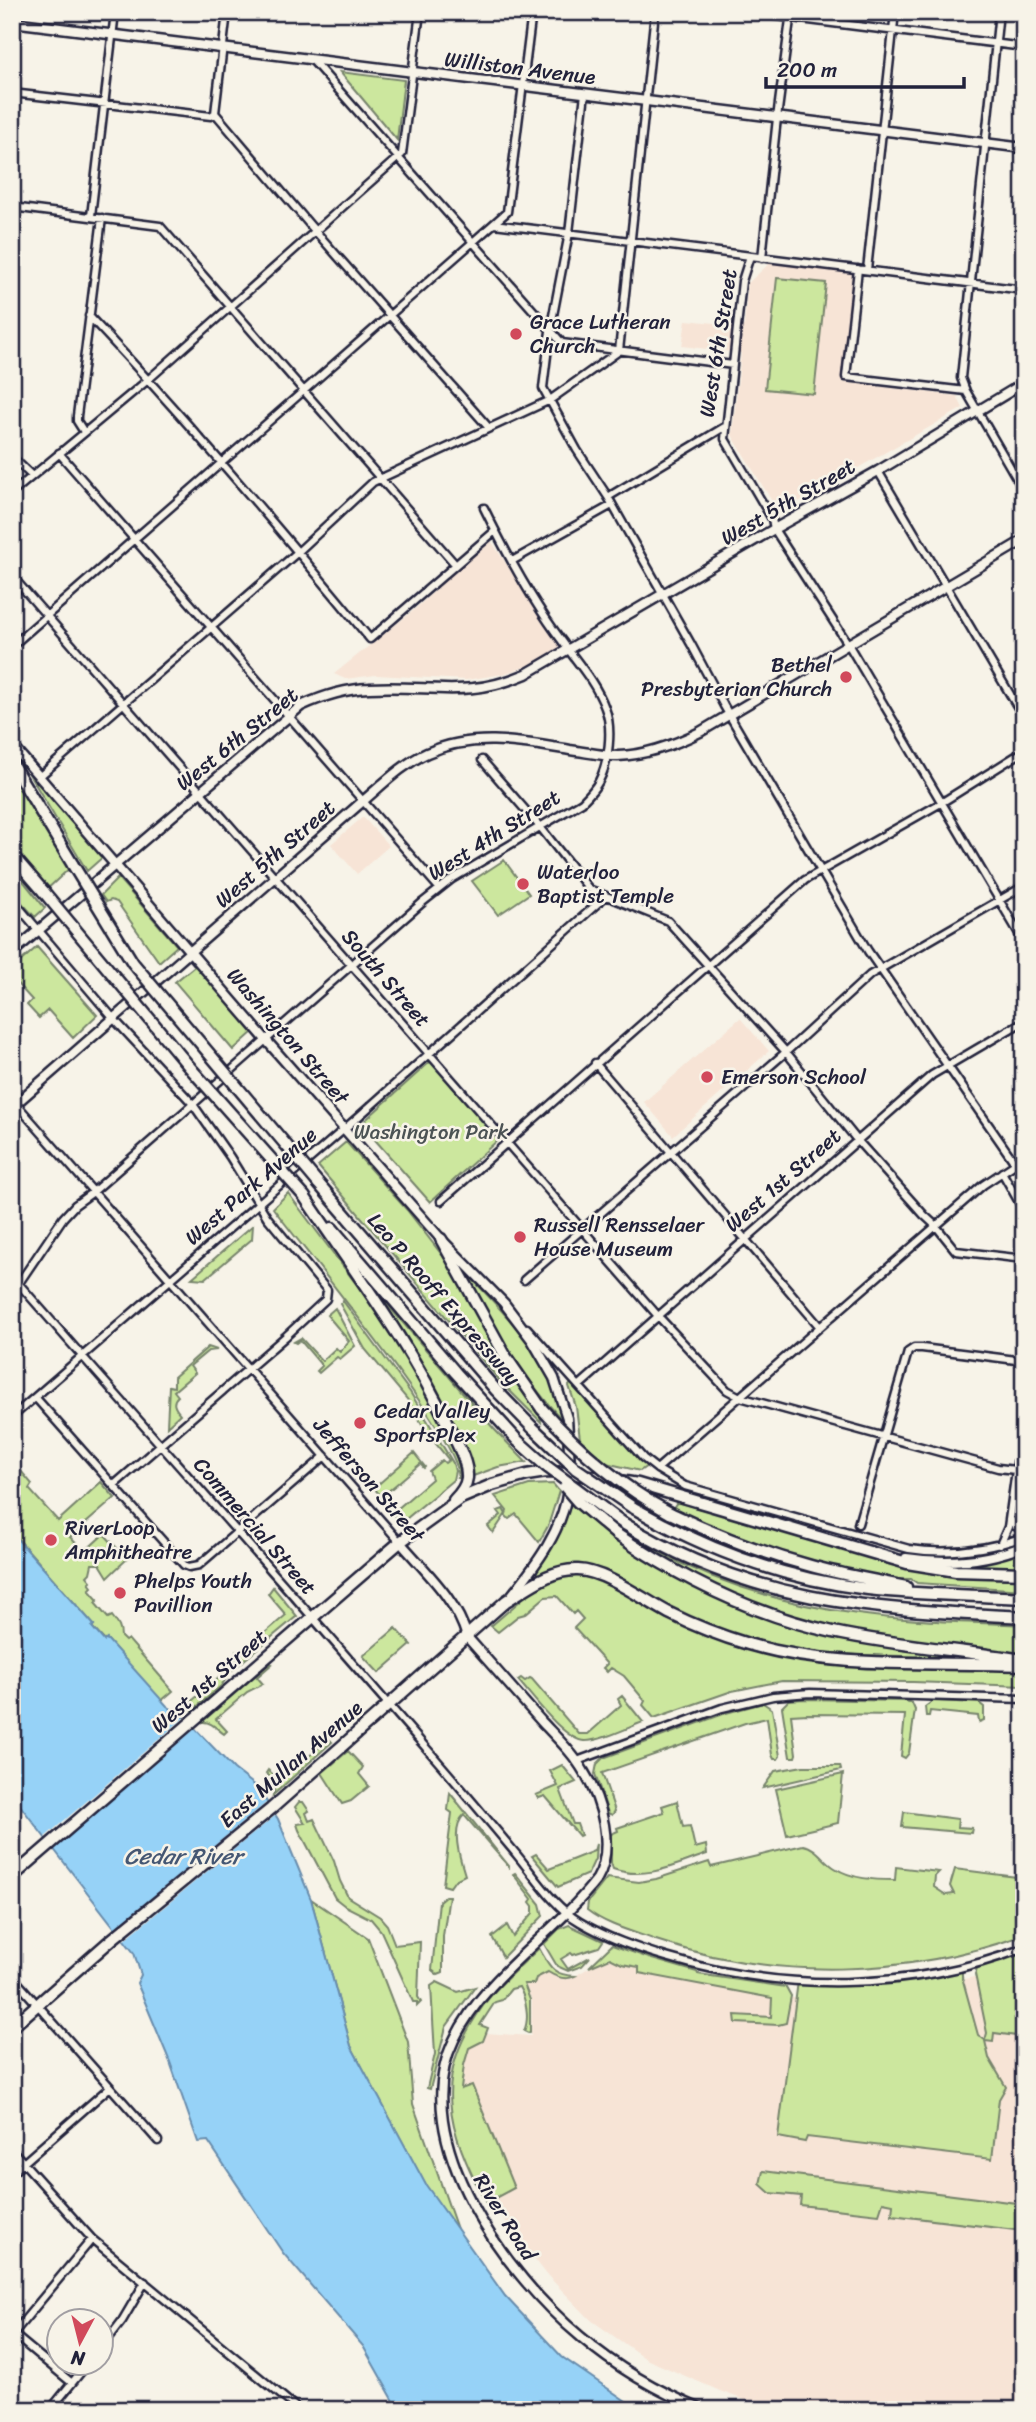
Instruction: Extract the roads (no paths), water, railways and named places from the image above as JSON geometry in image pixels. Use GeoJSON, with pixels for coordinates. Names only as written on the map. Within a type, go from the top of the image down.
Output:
{"type":"FeatureCollection","features":[{"type":"Feature","properties":{"kind":"highway","name":"Leo P Rooff Expressway"},"geometry":{"type":"LineString","coordinates":[[12,764],[133,963],[496,1390],[575,1468],[632,1507],[703,1545],[784,1573],[867,1589],[1024,1598]]}},
{"type":"Feature","properties":{"kind":"highway","name":"Leo P Rooff Expressway"},"geometry":{"type":"LineString","coordinates":[[12,855],[194,1071],[456,1373],[518,1441],[546,1466],[622,1523],[671,1550],[754,1584],[801,1596],[894,1610],[1024,1617]]}},
{"type":"Feature","properties":{"kind":"highway"},"geometry":{"type":"LineString","coordinates":[[304,1196],[399,1334],[434,1395],[467,1472],[466,1485],[449,1506]]}},
{"type":"Feature","properties":{"kind":"highway"},"geometry":{"type":"LineString","coordinates":[[441,1239],[506,1357],[542,1409],[590,1460],[628,1489],[670,1513],[714,1533],[787,1559],[934,1593]]}},
{"type":"Feature","properties":{"kind":"highway"},"geometry":{"type":"LineString","coordinates":[[546,1466],[578,1502],[616,1534],[653,1559],[690,1580],[776,1616],[861,1637],[1024,1663]]}},
{"type":"Feature","properties":{"kind":"highway"},"geometry":{"type":"LineString","coordinates":[[449,1506],[461,1498],[507,1480],[546,1472],[570,1473],[638,1483],[934,1569],[1024,1573]]}},
{"type":"Feature","properties":{"kind":"highway","name":"West 1st Street"},"geometry":{"type":"LineString","coordinates":[[12,1877],[400,1542],[449,1506]]}},
{"type":"Feature","properties":{"kind":"highway","name":"East Mullan Avenue"},"geometry":{"type":"LineString","coordinates":[[12,2027],[111,1940],[280,1800],[506,1601],[548,1575],[568,1570],[586,1571],[711,1632],[786,1653],[849,1660],[1024,1663]]}},
{"type":"Feature","properties":{"kind":"main road","name":"Williston Avenue"},"geometry":{"type":"LineString","coordinates":[[12,22],[1024,148]]}},
{"type":"Feature","properties":{"kind":"main road","name":"West 5th Street"},"geometry":{"type":"LineString","coordinates":[[569,650],[1024,383]]}},
{"type":"Feature","properties":{"kind":"main road"},"geometry":{"type":"LineString","coordinates":[[606,755],[639,754],[687,738],[1024,540]]}},
{"type":"Feature","properties":{"kind":"main road","name":"West 6th Street"},"geometry":{"type":"LineString","coordinates":[[12,953],[301,706],[356,689],[456,691],[499,685],[526,674],[569,650]]}},
{"type":"Feature","properties":{"kind":"main road","name":"West 5th Street"},"geometry":{"type":"LineString","coordinates":[[14,1103],[414,760],[441,748],[469,741],[518,741],[606,755]]}},
{"type":"Feature","properties":{"kind":"main road","name":"Washington Street"},"geometry":{"type":"LineString","coordinates":[[12,745],[441,1239],[504,1303]]}},
{"type":"Feature","properties":{"kind":"main road"},"geometry":{"type":"LineString","coordinates":[[504,1303],[545,1360],[558,1388],[567,1418],[570,1473],[568,1493],[550,1541],[530,1572],[506,1601]]}},
{"type":"Feature","properties":{"kind":"main road","name":"Jefferson Street"},"geometry":{"type":"LineString","coordinates":[[400,1542],[451,1602],[467,1637],[577,1761],[592,1785],[605,1828],[606,1853],[597,1880],[566,1912]]}},
{"type":"Feature","properties":{"kind":"main road"},"geometry":{"type":"LineString","coordinates":[[855,1548],[907,1559],[956,1561],[987,1557],[1024,1546]]}},
{"type":"Feature","properties":{"kind":"main road","name":"River Road"},"geometry":{"type":"LineString","coordinates":[[566,1912],[491,1986],[468,2014],[452,2043],[444,2071],[441,2104],[445,2133],[456,2170],[477,2212],[508,2261],[546,2305],[580,2337],[618,2365],[658,2389],[703,2410]]}},
{"type":"Feature","properties":{"kind":"street"},"geometry":{"type":"LineString","coordinates":[[91,216],[115,12]]}},
{"type":"Feature","properties":{"kind":"street"},"geometry":{"type":"LineString","coordinates":[[227,12],[215,113],[489,428]]}},
{"type":"Feature","properties":{"kind":"street"},"geometry":{"type":"LineString","coordinates":[[12,493],[149,379],[402,154],[420,12]]}},
{"type":"Feature","properties":{"kind":"street"},"geometry":{"type":"LineString","coordinates":[[12,646],[222,465],[304,389],[507,212],[532,12]]}},
{"type":"Feature","properties":{"kind":"street"},"geometry":{"type":"LineString","coordinates":[[40,776],[299,551],[373,482],[550,400],[619,351],[655,12]]}},
{"type":"Feature","properties":{"kind":"street"},"geometry":{"type":"LineString","coordinates":[[745,12],[791,15],[1024,47]]}},
{"type":"Feature","properties":{"kind":"street"},"geometry":{"type":"LineString","coordinates":[[867,270],[895,12]]}},
{"type":"Feature","properties":{"kind":"street"},"geometry":{"type":"LineString","coordinates":[[999,12],[961,370],[962,384],[1024,491]]}},
{"type":"Feature","properties":{"kind":"street","name":"West 6th Street"},"geometry":{"type":"LineString","coordinates":[[762,258],[791,15]]}},
{"type":"Feature","properties":{"kind":"street"},"geometry":{"type":"LineString","coordinates":[[313,61],[562,343],[733,365]]}},
{"type":"Feature","properties":{"kind":"street"},"geometry":{"type":"LineString","coordinates":[[12,93],[211,116],[215,113]]}},
{"type":"Feature","properties":{"kind":"street"},"geometry":{"type":"LineString","coordinates":[[585,93],[569,233],[543,388],[821,871],[881,969],[1015,1163]]}},
{"type":"Feature","properties":{"kind":"street"},"geometry":{"type":"LineString","coordinates":[[12,207],[160,226],[455,564]]}},
{"type":"Feature","properties":{"kind":"street"},"geometry":{"type":"LineString","coordinates":[[84,432],[79,426],[77,416],[102,218]]}},
{"type":"Feature","properties":{"kind":"street"},"geometry":{"type":"LineString","coordinates":[[494,224],[1024,290]]}},
{"type":"Feature","properties":{"kind":"street","name":"West 6th Street"},"geometry":{"type":"LineString","coordinates":[[608,497],[726,426],[742,281],[750,256]]}},
{"type":"Feature","properties":{"kind":"street"},"geometry":{"type":"LineString","coordinates":[[858,269],[846,377],[966,391]]}},
{"type":"Feature","properties":{"kind":"street"},"geometry":{"type":"LineString","coordinates":[[89,316],[149,379],[299,551],[370,639],[495,531]]}},
{"type":"Feature","properties":{"kind":"street"},"geometry":{"type":"LineString","coordinates":[[726,426],[725,439],[772,519],[774,529],[848,644],[1024,942]]}},
{"type":"Feature","properties":{"kind":"street"},"geometry":{"type":"LineString","coordinates":[[59,453],[439,888]]}},
{"type":"Feature","properties":{"kind":"street"},"geometry":{"type":"LineString","coordinates":[[12,457],[32,477]]}},
{"type":"Feature","properties":{"kind":"street"},"geometry":{"type":"LineString","coordinates":[[878,471],[1024,718]]}},
{"type":"Feature","properties":{"kind":"street"},"geometry":{"type":"LineString","coordinates":[[512,561],[612,505]]}},
{"type":"Feature","properties":{"kind":"street","name":"West 4th Street"},"geometry":{"type":"LineString","coordinates":[[12,1289],[75,1205],[439,888],[582,802],[598,783],[606,755],[609,726],[605,708],[577,659],[512,561],[484,508]]}},
{"type":"Feature","properties":{"kind":"street","name":"South Street"},"geometry":{"type":"LineString","coordinates":[[12,576],[658,1316],[727,1390],[740,1398]]}},
{"type":"Feature","properties":{"kind":"street"},"geometry":{"type":"LineString","coordinates":[[440,1201],[805,880],[941,803],[1024,751]]}},
{"type":"Feature","properties":{"kind":"street"},"geometry":{"type":"LineString","coordinates":[[482,760],[589,889],[668,921],[786,1052],[857,1140],[956,1251],[1024,1259]]}},
{"type":"Feature","properties":{"kind":"street"},"geometry":{"type":"LineString","coordinates":[[524,1280],[786,1052],[870,975],[1024,886]]}},
{"type":"Feature","properties":{"kind":"street","name":"West Park Avenue"},"geometry":{"type":"LineString","coordinates":[[12,1417],[606,897]]}},
{"type":"Feature","properties":{"kind":"street"},"geometry":{"type":"LineString","coordinates":[[12,899],[113,1017],[192,1103],[258,1203],[324,1284],[327,1294],[321,1304],[114,1485]]}},
{"type":"Feature","properties":{"kind":"street"},"geometry":{"type":"LineString","coordinates":[[12,934],[22,945]]}},
{"type":"Feature","properties":{"kind":"street","name":"West 1st Street"},"geometry":{"type":"LineString","coordinates":[[580,1385],[932,1075],[1024,1021]]}},
{"type":"Feature","properties":{"kind":"street"},"geometry":{"type":"LineString","coordinates":[[595,1063],[743,1240],[820,1327]]}},
{"type":"Feature","properties":{"kind":"street","name":"Jefferson Street"},"geometry":{"type":"LineString","coordinates":[[14,1103],[400,1542]]}},
{"type":"Feature","properties":{"kind":"street"},"geometry":{"type":"LineString","coordinates":[[657,1469],[983,1185],[1024,1158]]}},
{"type":"Feature","properties":{"kind":"street"},"geometry":{"type":"LineString","coordinates":[[1002,1172],[1024,1210]]}},
{"type":"Feature","properties":{"kind":"street","name":"Commercial Street"},"geometry":{"type":"LineString","coordinates":[[12,1276],[238,1530],[566,1912]]}},
{"type":"Feature","properties":{"kind":"street","name":"Washington Street"},"geometry":{"type":"LineString","coordinates":[[504,1303],[631,1445],[657,1469],[685,1486],[894,1546],[925,1551],[954,1552],[1000,1545],[1024,1537]]}},
{"type":"Feature","properties":{"kind":"street"},"geometry":{"type":"LineString","coordinates":[[858,1524],[908,1352],[914,1348],[922,1348],[1024,1361]]}},
{"type":"Feature","properties":{"kind":"street"},"geometry":{"type":"LineString","coordinates":[[35,1397],[184,1565],[189,1567],[199,1565],[325,1456]]}},
{"type":"Feature","properties":{"kind":"street"},"geometry":{"type":"LineString","coordinates":[[740,1398],[998,1468],[1020,1471]]}},
{"type":"Feature","properties":{"kind":"street"},"geometry":{"type":"LineString","coordinates":[[1000,1545],[1007,1532],[1020,1471],[1024,1414]]}},
{"type":"Feature","properties":{"kind":"street"},"geometry":{"type":"LineString","coordinates":[[1010,1518],[1015,1526],[1024,1530]]}},
{"type":"Feature","properties":{"kind":"street"},"geometry":{"type":"LineString","coordinates":[[577,1761],[722,1708],[773,1696],[823,1694],[1024,1699]]}},
{"type":"Feature","properties":{"kind":"street"},"geometry":{"type":"LineString","coordinates":[[566,1912],[602,1934],[667,1957],[720,1971],[798,1981],[859,1982],[894,1978],[978,1964],[1024,1948]]}},
{"type":"Feature","properties":{"kind":"street"},"geometry":{"type":"LineString","coordinates":[[12,1976],[158,2141]]}},
{"type":"Feature","properties":{"kind":"street"},"geometry":{"type":"LineString","coordinates":[[12,2173],[110,2087]]}},
{"type":"Feature","properties":{"kind":"street"},"geometry":{"type":"LineString","coordinates":[[12,2150],[92,2239],[299,2410]]}},
{"type":"Feature","properties":{"kind":"street"},"geometry":{"type":"LineString","coordinates":[[72,2383],[13,2335],[92,2239]]}},
{"type":"Feature","properties":{"kind":"street"},"geometry":{"type":"LineString","coordinates":[[116,2329],[145,2282]]}},
{"type":"Feature","properties":{"kind":"street"},"geometry":{"type":"LineString","coordinates":[[50,2410],[78,2376]]}},
{"type":"Feature","properties":{"kind":"water","name":"Cedar River"},"geometry":{"type":"Polygon","coordinates":[[[12,1533],[94,1625],[92,1627],[104,1641],[107,1639],[167,1706],[185,1718],[234,1769],[257,1787],[278,1819],[311,1899],[351,2046],[426,2185],[505,2296],[562,2357],[639,2410],[399,2410],[363,2346],[283,2253],[208,2141],[198,2142],[170,2062],[137,1983],[141,1975],[134,1953],[12,1795],[12,1533]]]}},
{"type":"Feature","properties":{"kind":"place","name":"Grace Lutheran Church"},"geometry":{"type":"Point","coordinates":[516,334]}},
{"type":"Feature","properties":{"kind":"place","name":"Bethel Presbyterian Church"},"geometry":{"type":"Point","coordinates":[846,677]}},
{"type":"Feature","properties":{"kind":"place","name":"Waterloo Baptist Temple"},"geometry":{"type":"Point","coordinates":[523,884]}},
{"type":"Feature","properties":{"kind":"place","name":"Emerson School"},"geometry":{"type":"Point","coordinates":[707,1077]}},
{"type":"Feature","properties":{"kind":"place","name":"Russell Rensselaer House Museum"},"geometry":{"type":"Point","coordinates":[520,1237]}},
{"type":"Feature","properties":{"kind":"place","name":"Cedar Valley SportsPlex"},"geometry":{"type":"Point","coordinates":[360,1423]}},
{"type":"Feature","properties":{"kind":"place","name":"RiverLoop Amphitheatre"},"geometry":{"type":"Point","coordinates":[51,1540]}},
{"type":"Feature","properties":{"kind":"place","name":"Phelps Youth Pavillion"},"geometry":{"type":"Point","coordinates":[120,1593]}},
{"type":"Feature","properties":{"kind":"park label","name":"Washington Park"},"geometry":{"type":"Point","coordinates":[431,1132]}}]}
